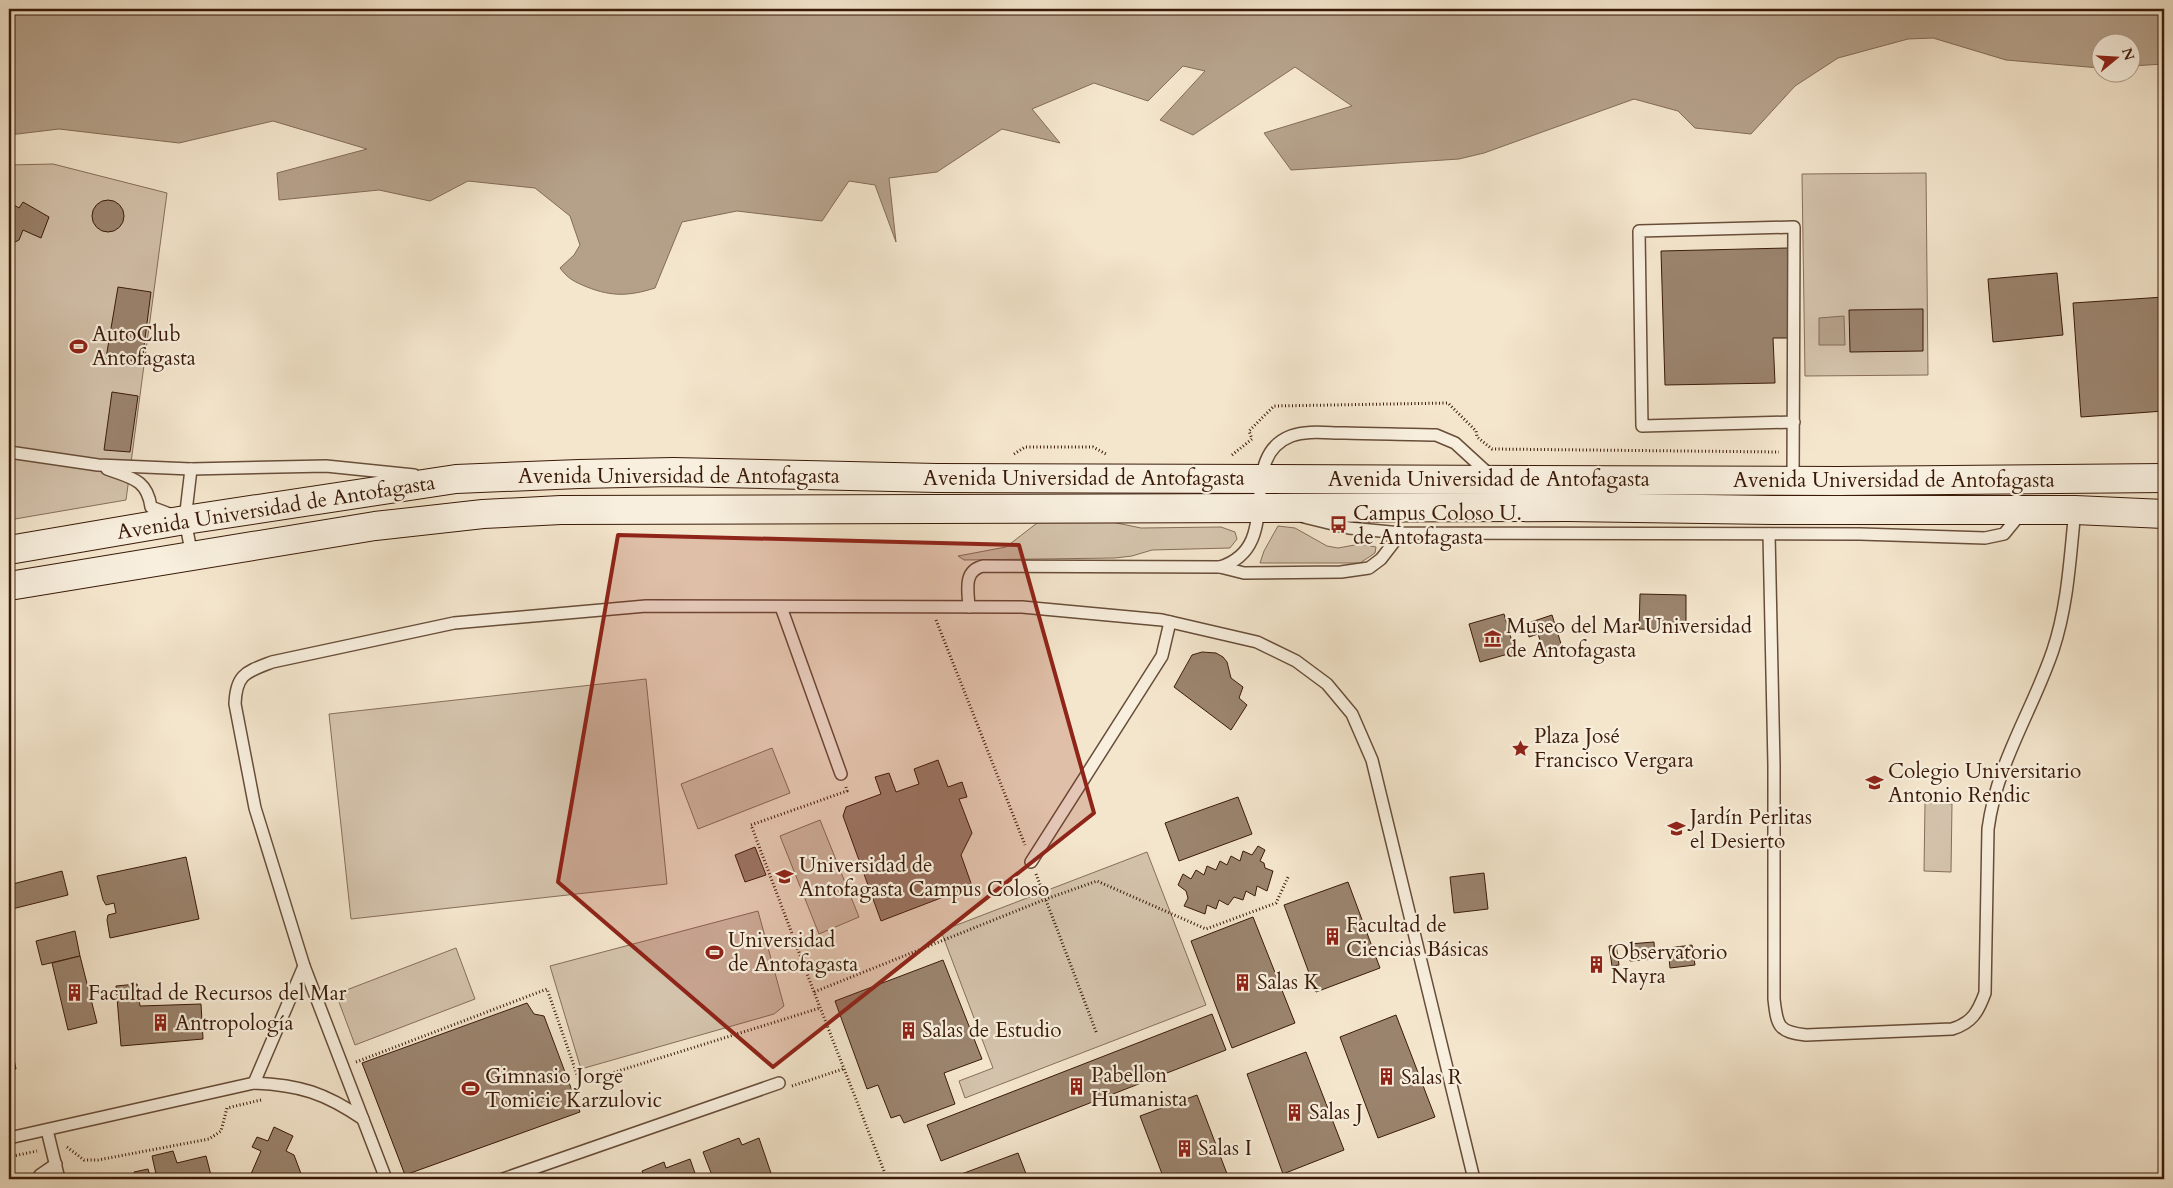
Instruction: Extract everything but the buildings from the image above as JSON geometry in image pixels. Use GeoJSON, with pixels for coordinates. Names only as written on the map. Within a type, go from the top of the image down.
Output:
{"type":"FeatureCollection","features":[{"type":"Feature","properties":{"kind":"main road","name":"Avenida Universidad de Antofagasta"},"geometry":{"type":"LineString","coordinates":[[9,550],[185,520],[456,479],[579,474],[673,472],[937,478],[1793,481],[2010,481],[2164,478]]}},
{"type":"Feature","properties":{"kind":"main road","name":"Avenida Universidad de Antofagasta"},"geometry":{"type":"LineString","coordinates":[[9,586],[375,526],[484,514],[561,510],[1260,507],[2075,510],[2164,514]]}},
{"type":"Feature","properties":{"kind":"lane"},"geometry":{"type":"LineString","coordinates":[[1793,481],[1794,422],[1794,227],[1640,231],[1642,426],[1794,422]]}},
{"type":"Feature","properties":{"kind":"lane"},"geometry":{"type":"LineString","coordinates":[[1220,567],[1237,560],[1247,548],[1260,507],[1261,478],[1265,459],[1276,446],[1291,436],[1312,433],[1436,435],[1455,442],[1494,479]]}},
{"type":"Feature","properties":{"kind":"lane"},"geometry":{"type":"LineString","coordinates":[[9,452],[98,465],[191,469],[326,466],[456,479]]}},
{"type":"Feature","properties":{"kind":"lane"},"geometry":{"type":"LineString","coordinates":[[98,465],[139,481],[149,494],[151,507],[185,520]]}},
{"type":"Feature","properties":{"kind":"lane"},"geometry":{"type":"LineString","coordinates":[[191,469],[185,520],[192,556]]}},
{"type":"Feature","properties":{"kind":"lane"},"geometry":{"type":"LineString","coordinates":[[1260,507],[1333,525],[1401,533],[1770,534],[1985,538],[2004,534],[2023,510]]}},
{"type":"Feature","properties":{"kind":"lane"},"geometry":{"type":"LineString","coordinates":[[1770,534],[1774,765],[1774,999],[1779,1026],[1787,1033],[1806,1035],[1952,1029],[1962,1026],[1974,1017],[1985,993],[1988,829],[1991,802],[2011,746],[2057,638],[2065,604],[2075,510]]}},
{"type":"Feature","properties":{"kind":"lane"},"geometry":{"type":"LineString","coordinates":[[969,607],[967,582],[969,576],[972,571],[983,566],[1220,567],[1244,572],[1341,572],[1369,568],[1376,564],[1401,533]]}},
{"type":"Feature","properties":{"kind":"lane"},"geometry":{"type":"LineString","coordinates":[[386,1179],[304,966],[255,808],[235,704],[236,687],[246,672],[272,662],[454,622],[646,606],[930,606],[1022,607],[1170,622],[1257,642],[1296,661],[1327,684],[1352,714],[1372,760],[1474,1179]]}},
{"type":"Feature","properties":{"kind":"lane"},"geometry":{"type":"LineString","coordinates":[[781,607],[841,774]]}},
{"type":"Feature","properties":{"kind":"lane"},"geometry":{"type":"LineString","coordinates":[[1031,862],[1162,656],[1170,622]]}},
{"type":"Feature","properties":{"kind":"lane"},"geometry":{"type":"LineString","coordinates":[[254,1083],[304,966]]}},
{"type":"Feature","properties":{"kind":"lane"},"geometry":{"type":"LineString","coordinates":[[504,1179],[778,1082]]}},
{"type":"Feature","properties":{"kind":"lane"},"geometry":{"type":"LineString","coordinates":[[9,1138],[254,1083],[289,1085],[317,1093],[344,1106],[363,1119]]}},
{"type":"Feature","properties":{"kind":"lane"},"geometry":{"type":"LineString","coordinates":[[47,1130],[59,1179]]}},
{"type":"Feature","properties":{"kind":"lane"},"geometry":{"type":"LineString","coordinates":[[40,1179],[40,1175],[56,1164]]}},
{"type":"Feature","properties":{"kind":"path"},"geometry":{"type":"LineString","coordinates":[[930,606],[1046,899],[1097,1034]]}},
{"type":"Feature","properties":{"kind":"path"},"geometry":{"type":"LineString","coordinates":[[841,774],[847,791],[751,825],[884,1171]]}},
{"type":"Feature","properties":{"kind":"path"},"geometry":{"type":"LineString","coordinates":[[814,992],[1046,899],[1097,881],[1206,929],[1276,903],[1289,874]]}},
{"type":"Feature","properties":{"kind":"path"},"geometry":{"type":"LineString","coordinates":[[344,1067],[547,989],[580,1083],[820,1008]]}},
{"type":"Feature","properties":{"kind":"path"},"geometry":{"type":"LineString","coordinates":[[9,1156],[63,1145],[84,1160],[98,1160],[209,1139],[221,1131],[228,1108],[266,1098]]}},
{"type":"Feature","properties":{"kind":"highlighted area"},"geometry":{"type":"Polygon","coordinates":[[[618,535],[1019,545],[1094,813],[773,1067],[558,882],[618,535]]]}},
{"type":"Feature","properties":{"kind":"shaded area"},"geometry":{"type":"Polygon","coordinates":[[[9,9],[2164,9],[2164,64],[2140,65],[2140,32],[2090,32],[2090,67],[2006,60],[1933,38],[1908,39],[1838,58],[1795,86],[1751,134],[1695,128],[1678,111],[1634,99],[1484,153],[1459,159],[1291,170],[1264,133],[1352,106],[1295,67],[1193,135],[1160,120],[1205,71],[1183,66],[1148,101],[1094,83],[1032,109],[1060,143],[1002,129],[937,172],[889,178],[896,242],[875,185],[849,181],[822,221],[737,211],[682,222],[655,288],[629,294],[613,294],[587,287],[572,280],[563,272],[560,268],[574,255],[580,245],[570,216],[535,188],[468,181],[430,201],[379,190],[279,200],[277,173],[367,149],[273,121],[179,143],[59,129],[9,135],[9,9]]]}},
{"type":"Feature","properties":{"kind":"shaded area","name":"AutoClub Antofagasta"},"geometry":{"type":"Polygon","coordinates":[[[53,164],[167,193],[126,500],[9,520],[9,165],[53,164]]]}},
{"type":"Feature","properties":{"kind":"shaded area"},"geometry":{"type":"Polygon","coordinates":[[[1926,173],[1928,375],[1805,376],[1802,174],[1926,173]]]}},
{"type":"Feature","properties":{"kind":"shaded area"},"geometry":{"type":"Polygon","coordinates":[[[1844,316],[1845,345],[1819,345],[1819,318],[1844,316]]]}},
{"type":"Feature","properties":{"kind":"shaded area"},"geometry":{"type":"Polygon","coordinates":[[[1041,520],[1112,522],[1141,528],[1221,527],[1235,532],[1237,539],[1230,548],[1152,550],[1132,556],[1115,558],[964,560],[958,556],[1006,547],[1041,520]]]}},
{"type":"Feature","properties":{"kind":"shaded area"},"geometry":{"type":"Polygon","coordinates":[[[1278,526],[1295,528],[1327,546],[1338,548],[1360,544],[1376,547],[1375,553],[1360,563],[1260,563],[1264,551],[1278,526]]]}},
{"type":"Feature","properties":{"kind":"shaded area"},"geometry":{"type":"Polygon","coordinates":[[[646,679],[667,884],[351,919],[329,714],[646,679]]]}},
{"type":"Feature","properties":{"kind":"shaded area"},"geometry":{"type":"Polygon","coordinates":[[[772,748],[790,793],[698,829],[681,784],[772,748]]]}},
{"type":"Feature","properties":{"kind":"shaded area"},"geometry":{"type":"Polygon","coordinates":[[[1925,803],[1952,804],[1951,872],[1924,871],[1925,803]]]}},
{"type":"Feature","properties":{"kind":"shaded area"},"geometry":{"type":"Polygon","coordinates":[[[820,820],[859,917],[819,934],[780,836],[820,820]]]}},
{"type":"Feature","properties":{"kind":"shaded area"},"geometry":{"type":"Polygon","coordinates":[[[1147,852],[1206,1005],[965,1098],[959,1081],[993,1068],[941,931],[1147,852]]]}},
{"type":"Feature","properties":{"kind":"shaded area"},"geometry":{"type":"Polygon","coordinates":[[[758,911],[784,1006],[774,1014],[581,1069],[550,966],[758,911]]]}},
{"type":"Feature","properties":{"kind":"shaded area"},"geometry":{"type":"Polygon","coordinates":[[[456,948],[475,999],[355,1045],[336,994],[456,948]]]}},
{"type":"Feature","properties":{"kind":"place","name":"AutoClub Antofagasta"},"geometry":{"type":"Point","coordinates":[78,346]}},
{"type":"Feature","properties":{"kind":"place","name":"Campus Coloso U. de Antofagasta"},"geometry":{"type":"Point","coordinates":[1339,525]}},
{"type":"Feature","properties":{"kind":"place","name":"Museo del Mar Universidad de Antofagasta"},"geometry":{"type":"Point","coordinates":[1492,638]}},
{"type":"Feature","properties":{"kind":"place","name":"Plaza José Francisco Vergara"},"geometry":{"type":"Point","coordinates":[1520,748]}},
{"type":"Feature","properties":{"kind":"place","name":"Colegio Universitario Antonio Rendic"},"geometry":{"type":"Point","coordinates":[1874,783]}},
{"type":"Feature","properties":{"kind":"place","name":"Jardín Perlitas el Desierto"},"geometry":{"type":"Point","coordinates":[1676,829]}},
{"type":"Feature","properties":{"kind":"place","name":"Universidad de Antofagasta Campus Coloso"},"geometry":{"type":"Point","coordinates":[785,877]}},
{"type":"Feature","properties":{"kind":"place","name":"Facultad de Ciencias Básicas"},"geometry":{"type":"Point","coordinates":[1332,937]}},
{"type":"Feature","properties":{"kind":"place","name":"Universidad de Antofagasta"},"geometry":{"type":"Point","coordinates":[714,952]}},
{"type":"Feature","properties":{"kind":"place","name":"Observatorio Nayra"},"geometry":{"type":"Point","coordinates":[1597,964]}},
{"type":"Feature","properties":{"kind":"place","name":"Salas K"},"geometry":{"type":"Point","coordinates":[1243,982]}},
{"type":"Feature","properties":{"kind":"place","name":"Facultad de Recursos del Mar"},"geometry":{"type":"Point","coordinates":[74,993]}},
{"type":"Feature","properties":{"kind":"place","name":"Antropología"},"geometry":{"type":"Point","coordinates":[161,1023]}},
{"type":"Feature","properties":{"kind":"place","name":"Salas de Estudio"},"geometry":{"type":"Point","coordinates":[908,1030]}},
{"type":"Feature","properties":{"kind":"place","name":"Salas R"},"geometry":{"type":"Point","coordinates":[1387,1077]}},
{"type":"Feature","properties":{"kind":"place","name":"Pabellon Humanista"},"geometry":{"type":"Point","coordinates":[1077,1087]}},
{"type":"Feature","properties":{"kind":"place","name":"Gimnasio Jorge Tomicic Karzulovic"},"geometry":{"type":"Point","coordinates":[471,1088]}},
{"type":"Feature","properties":{"kind":"place","name":"Salas J"},"geometry":{"type":"Point","coordinates":[1295,1112]}},
{"type":"Feature","properties":{"kind":"place","name":"Salas I"},"geometry":{"type":"Point","coordinates":[1184,1148]}}]}
